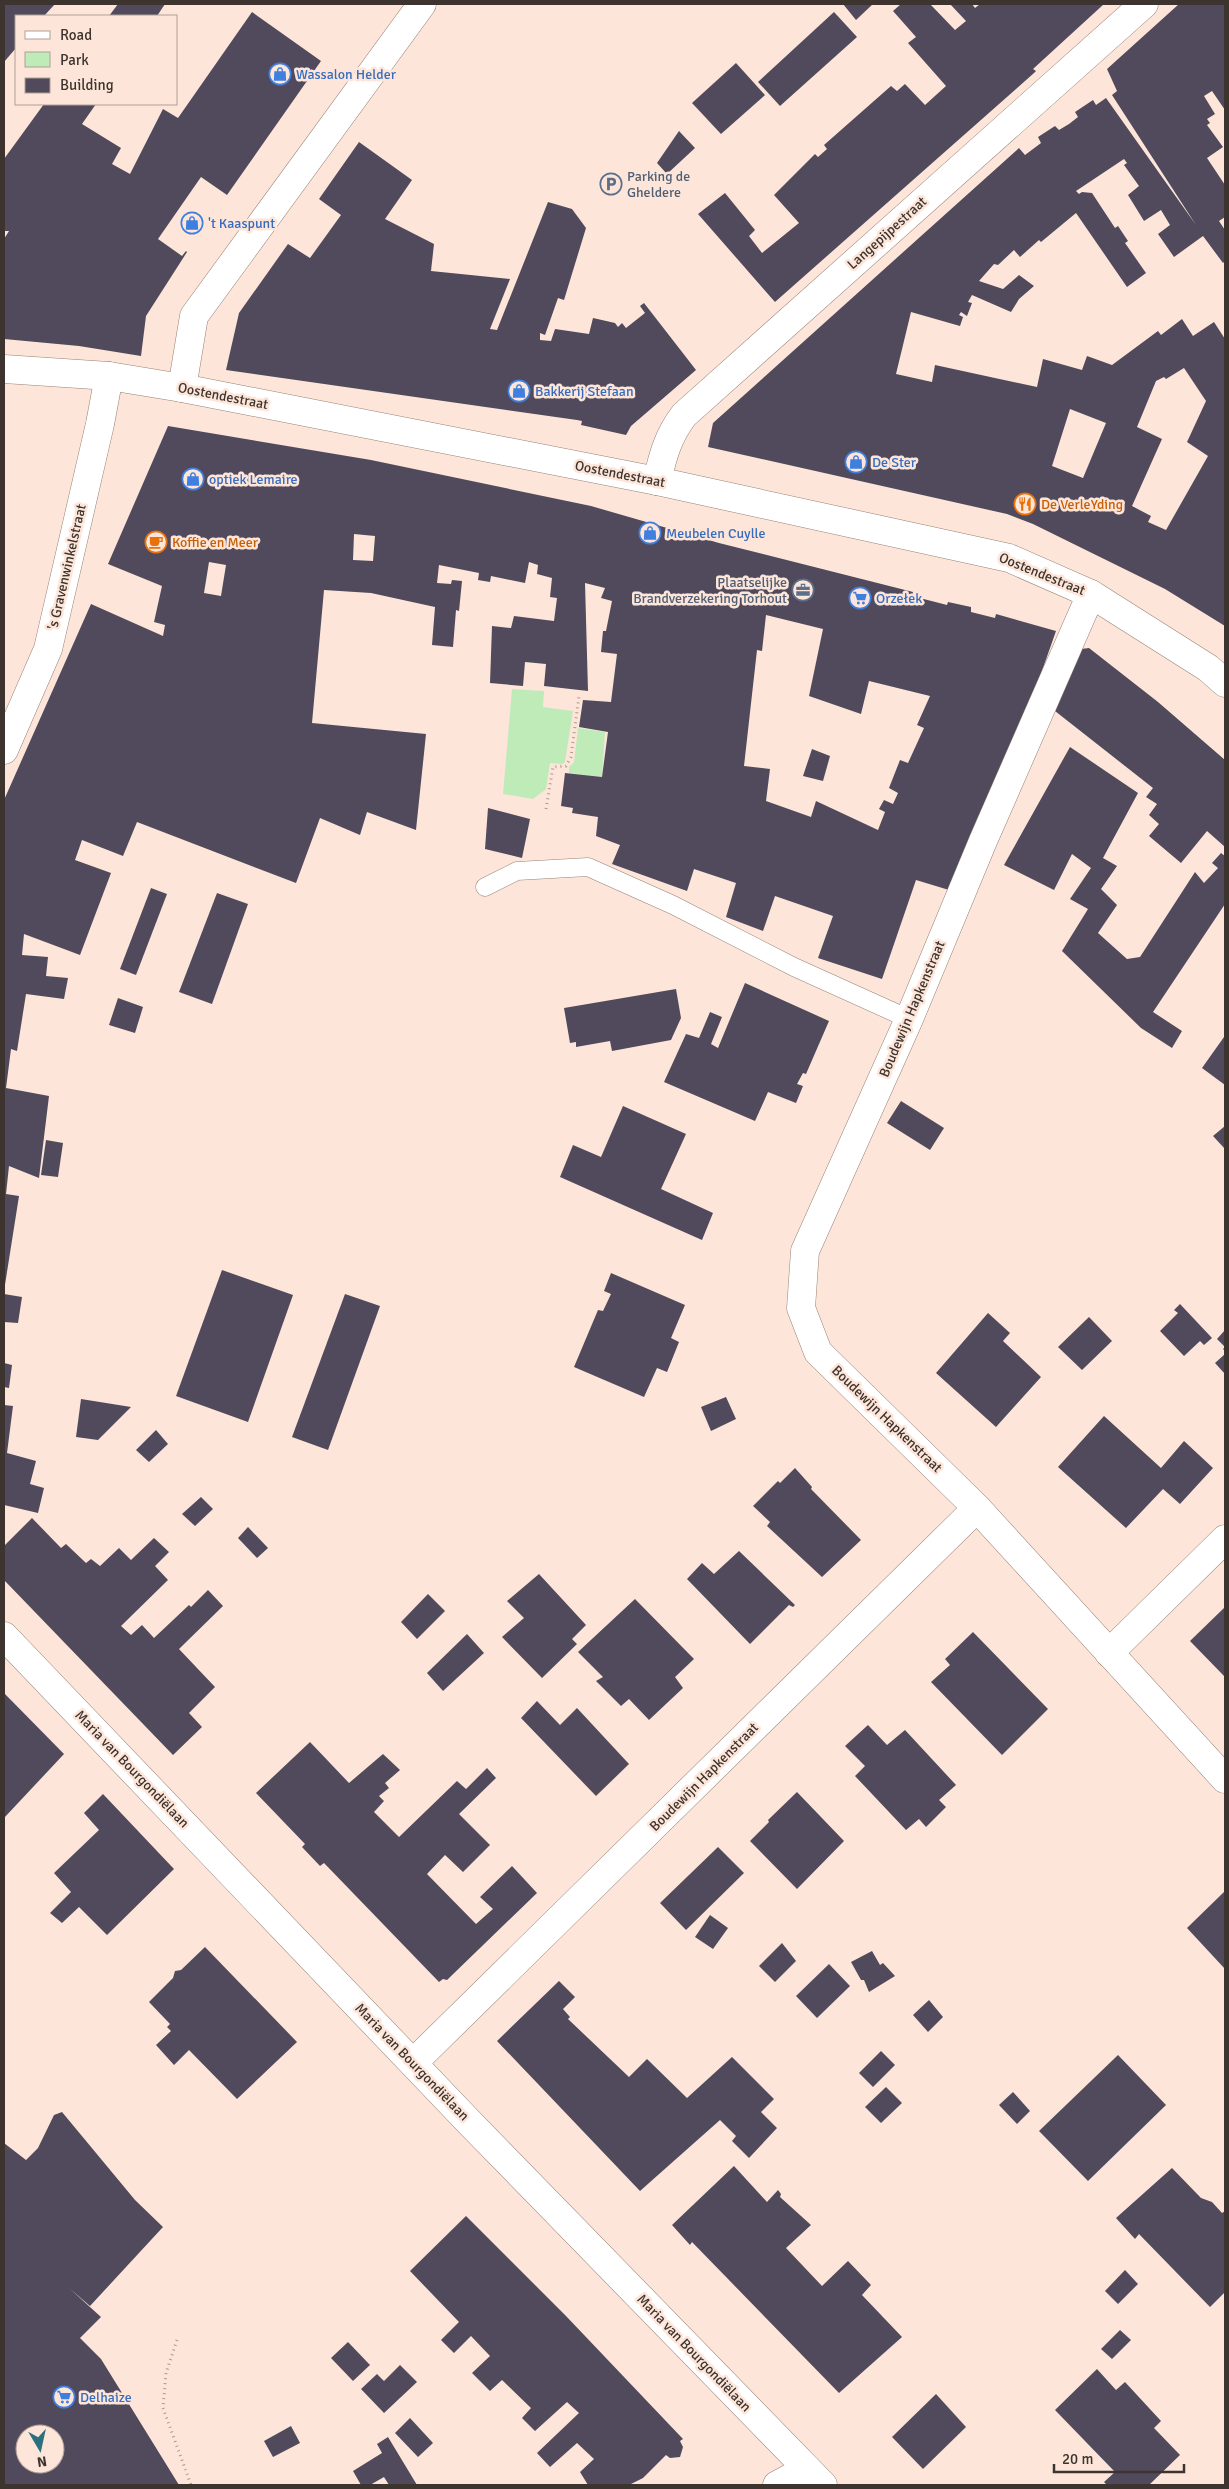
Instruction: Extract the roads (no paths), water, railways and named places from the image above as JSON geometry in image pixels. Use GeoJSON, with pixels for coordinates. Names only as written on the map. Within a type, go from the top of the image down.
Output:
{"type":"FeatureCollection","features":[{"type":"Feature","properties":{"kind":"street"},"geometry":{"type":"LineString","coordinates":[[182,388],[194,316],[422,4]]}},
{"type":"Feature","properties":{"kind":"street","name":"Langepijpestraat"},"geometry":{"type":"LineString","coordinates":[[657,480],[666,444],[672,430],[684,415],[1144,4]]}},
{"type":"Feature","properties":{"kind":"street","name":"Oostendestraat"},"geometry":{"type":"LineString","coordinates":[[4,369],[108,376],[182,388],[657,480],[1009,558],[1091,594],[1221,675]]}},
{"type":"Feature","properties":{"kind":"street","name":"'s Gravenwinkelstraat"},"geometry":{"type":"LineString","coordinates":[[4,750],[48,649],[100,424],[108,376]]}},
{"type":"Feature","properties":{"kind":"street","name":"Boudewijn Hapkenstraat"},"geometry":{"type":"LineString","coordinates":[[413,2063],[977,1508],[818,1352],[801,1308],[804,1251],[909,1019],[983,841],[1091,594]]}},
{"type":"Feature","properties":{"kind":"street"},"geometry":{"type":"LineString","coordinates":[[977,1508],[1225,1778]]}},
{"type":"Feature","properties":{"kind":"street"},"geometry":{"type":"LineString","coordinates":[[1109,1653],[1225,1540]]}},
{"type":"Feature","properties":{"kind":"street","name":"Maria van Bourgondiëlaan"},"geometry":{"type":"LineString","coordinates":[[4,1636],[413,2063],[815,2477]]}},
{"type":"Feature","properties":{"kind":"street"},"geometry":{"type":"LineString","coordinates":[[777,2485],[815,2477]]}},
{"type":"Feature","properties":{"kind":"lane"},"geometry":{"type":"LineString","coordinates":[[485,887],[517,871],[588,867],[673,905],[794,968],[909,1019]]}},
{"type":"Feature","properties":{"kind":"place","name":"Wassalon Helder"},"geometry":{"type":"Point","coordinates":[280,74]}},
{"type":"Feature","properties":{"kind":"place","name":"Parking de Gheldere"},"geometry":{"type":"Point","coordinates":[611,184]}},
{"type":"Feature","properties":{"kind":"place","name":"'t Kaaspunt"},"geometry":{"type":"Point","coordinates":[192,223]}},
{"type":"Feature","properties":{"kind":"place","name":"Bakkerij Stefaan"},"geometry":{"type":"Point","coordinates":[519,391]}},
{"type":"Feature","properties":{"kind":"place","name":"De Ster"},"geometry":{"type":"Point","coordinates":[856,462]}},
{"type":"Feature","properties":{"kind":"place","name":"optiek Lemaire"},"geometry":{"type":"Point","coordinates":[193,479]}},
{"type":"Feature","properties":{"kind":"place","name":"De VerleYding"},"geometry":{"type":"Point","coordinates":[1025,504]}},
{"type":"Feature","properties":{"kind":"place","name":"Meubelen Cuylle"},"geometry":{"type":"Point","coordinates":[650,533]}},
{"type":"Feature","properties":{"kind":"place","name":"Koffie en Meer"},"geometry":{"type":"Point","coordinates":[156,542]}},
{"type":"Feature","properties":{"kind":"place","name":"Plaatselijke Brandverzekering Torhout"},"geometry":{"type":"Point","coordinates":[803,590]}},
{"type":"Feature","properties":{"kind":"place","name":"Orzełek"},"geometry":{"type":"Point","coordinates":[860,598]}},
{"type":"Feature","properties":{"kind":"place","name":"Delhaize"},"geometry":{"type":"Point","coordinates":[64,2397]}}]}
